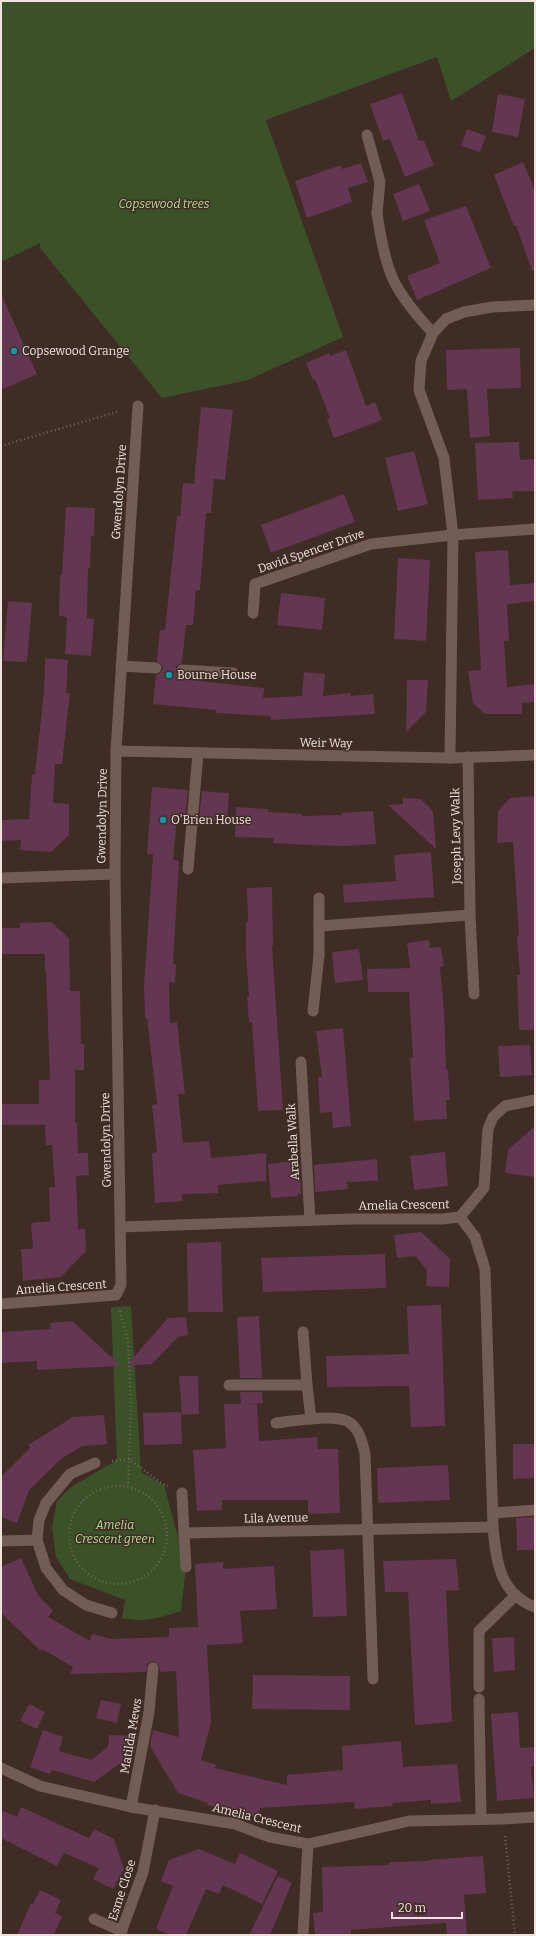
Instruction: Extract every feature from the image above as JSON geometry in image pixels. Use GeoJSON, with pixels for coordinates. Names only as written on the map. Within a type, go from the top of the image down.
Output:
{"type":"FeatureCollection","features":[{"type":"Feature","properties":{"kind":"street"},"geometry":{"type":"LineString","coordinates":[[367,135],[380,182],[377,213],[382,244],[395,283],[416,316],[433,333]]}},
{"type":"Feature","properties":{"kind":"street"},"geometry":{"type":"LineString","coordinates":[[450,758],[452,535],[444,458],[419,390],[421,361],[433,333],[446,319],[464,312],[492,307],[535,305]]}},
{"type":"Feature","properties":{"kind":"street","name":"Gwendolyn Drive"},"geometry":{"type":"LineString","coordinates":[[121,1227],[115,874],[116,751],[138,406]]}},
{"type":"Feature","properties":{"kind":"street"},"geometry":{"type":"LineString","coordinates":[[452,535],[535,529]]}},
{"type":"Feature","properties":{"kind":"street","name":"David Spencer Drive"},"geometry":{"type":"LineString","coordinates":[[253,613],[255,584],[371,544],[452,535]]}},
{"type":"Feature","properties":{"kind":"street"},"geometry":{"type":"LineString","coordinates":[[121,666],[156,668]]}},
{"type":"Feature","properties":{"kind":"street"},"geometry":{"type":"LineString","coordinates":[[182,670],[233,673]]}},
{"type":"Feature","properties":{"kind":"street","name":"Weir Way"},"geometry":{"type":"LineString","coordinates":[[116,751],[450,758],[535,755]]}},
{"type":"Feature","properties":{"kind":"street"},"geometry":{"type":"LineString","coordinates":[[188,868],[198,753]]}},
{"type":"Feature","properties":{"kind":"street","name":"Joseph Levy Walk"},"geometry":{"type":"LineString","coordinates":[[468,757],[470,915],[474,994]]}},
{"type":"Feature","properties":{"kind":"street"},"geometry":{"type":"LineString","coordinates":[[1,878],[115,874]]}},
{"type":"Feature","properties":{"kind":"street"},"geometry":{"type":"LineString","coordinates":[[313,1011],[319,955],[319,898]]}},
{"type":"Feature","properties":{"kind":"street"},"geometry":{"type":"LineString","coordinates":[[319,926],[470,915]]}},
{"type":"Feature","properties":{"kind":"street","name":"Arabella Walk"},"geometry":{"type":"LineString","coordinates":[[301,1062],[310,1220]]}},
{"type":"Feature","properties":{"kind":"street"},"geometry":{"type":"LineString","coordinates":[[460,1217],[484,1188],[488,1129],[493,1117],[505,1106],[535,1100]]}},
{"type":"Feature","properties":{"kind":"street","name":"Amelia Crescent"},"geometry":{"type":"LineString","coordinates":[[1,1304],[116,1295],[121,1285],[121,1227],[310,1220],[442,1219],[460,1217],[475,1237],[485,1270],[493,1527],[496,1558],[500,1572],[516,1595],[527,1604],[535,1607]]}},
{"type":"Feature","properties":{"kind":"street"},"geometry":{"type":"LineString","coordinates":[[303,1332],[311,1419]]}},
{"type":"Feature","properties":{"kind":"street"},"geometry":{"type":"LineString","coordinates":[[229,1385],[307,1385]]}},
{"type":"Feature","properties":{"kind":"street"},"geometry":{"type":"LineString","coordinates":[[276,1423],[322,1418],[348,1422],[360,1434],[365,1453],[369,1529],[373,1679]]}},
{"type":"Feature","properties":{"kind":"street"},"geometry":{"type":"LineString","coordinates":[[95,1463],[70,1474],[46,1503],[39,1520],[37,1540],[46,1568],[63,1590],[86,1605],[112,1613]]}},
{"type":"Feature","properties":{"kind":"street"},"geometry":{"type":"LineString","coordinates":[[182,1493],[186,1567]]}},
{"type":"Feature","properties":{"kind":"street"},"geometry":{"type":"LineString","coordinates":[[493,1513],[535,1510]]}},
{"type":"Feature","properties":{"kind":"street","name":"Lila Avenue"},"geometry":{"type":"LineString","coordinates":[[184,1533],[493,1527]]}},
{"type":"Feature","properties":{"kind":"street"},"geometry":{"type":"LineString","coordinates":[[1,1541],[37,1540]]}},
{"type":"Feature","properties":{"kind":"street"},"geometry":{"type":"LineString","coordinates":[[479,1687],[479,1631],[516,1595]]}},
{"type":"Feature","properties":{"kind":"street","name":"Matilda Mews"},"geometry":{"type":"LineString","coordinates":[[131,1807],[149,1712],[153,1668]]}},
{"type":"Feature","properties":{"kind":"street"},"geometry":{"type":"LineString","coordinates":[[479,1699],[481,1819]]}},
{"type":"Feature","properties":{"kind":"street","name":"Amelia Crescent"},"geometry":{"type":"LineString","coordinates":[[1,1768],[40,1786],[131,1807],[235,1824],[270,1837],[308,1844],[409,1821],[535,1817]]}},
{"type":"Feature","properties":{"kind":"street","name":"Esme Close"},"geometry":{"type":"LineString","coordinates":[[94,1919],[121,1933],[143,1872],[154,1810]]}},
{"type":"Feature","properties":{"kind":"street"},"geometry":{"type":"LineString","coordinates":[[303,1935],[308,1844]]}},
{"type":"Feature","properties":{"kind":"path"},"geometry":{"type":"LineString","coordinates":[[1,446],[138,406]]}},
{"type":"Feature","properties":{"kind":"path"},"geometry":{"type":"LineString","coordinates":[[116,1295],[128,1341],[131,1406],[128,1486]]}},
{"type":"Feature","properties":{"kind":"path"},"geometry":{"type":"LineString","coordinates":[[129,1460],[161,1483],[182,1493]]}},
{"type":"Feature","properties":{"kind":"path"},"geometry":{"type":"LineString","coordinates":[[112,1486],[128,1486],[143,1492],[156,1503],[164,1518],[167,1534],[164,1550],[157,1565],[144,1576],[129,1583],[112,1584],[96,1579],[84,1570],[74,1557],[69,1542],[70,1526],[74,1511],[84,1499],[97,1490],[112,1486]]}},
{"type":"Feature","properties":{"kind":"path"},"geometry":{"type":"LineString","coordinates":[[503,1819],[515,1935]]}},
{"type":"Feature","properties":{"kind":"green space","name":"Copsewood trees"},"geometry":{"type":"Polygon","coordinates":[[[1,1],[535,1],[535,48],[451,101],[437,57],[266,120],[343,337],[248,380],[162,398],[40,248],[40,243],[1,262],[1,1]]]}},
{"type":"Feature","properties":{"kind":"green space","name":"Amelia Crescent green"},"geometry":{"type":"Polygon","coordinates":[[[131,1306],[141,1472],[164,1485],[186,1567],[181,1611],[159,1618],[146,1620],[122,1618],[125,1600],[70,1579],[56,1557],[52,1528],[57,1501],[71,1487],[117,1460],[111,1307],[131,1306]]]}},
{"type":"Feature","properties":{"kind":"building"},"geometry":{"type":"Polygon","coordinates":[[[402,93],[419,141],[424,141],[434,165],[405,177],[390,139],[383,141],[370,104],[402,93]]]}},
{"type":"Feature","properties":{"kind":"building"},"geometry":{"type":"Polygon","coordinates":[[[498,94],[525,99],[518,137],[492,132],[498,94]]]}},
{"type":"Feature","properties":{"kind":"building"},"geometry":{"type":"Polygon","coordinates":[[[467,129],[486,136],[480,152],[461,146],[467,129]]]}},
{"type":"Feature","properties":{"kind":"building"},"geometry":{"type":"Polygon","coordinates":[[[523,162],[535,190],[535,270],[532,271],[516,225],[514,226],[494,175],[523,162]]]}},
{"type":"Feature","properties":{"kind":"building"},"geometry":{"type":"Polygon","coordinates":[[[361,163],[368,182],[348,188],[352,202],[307,218],[295,181],[341,165],[342,169],[361,163]]]}},
{"type":"Feature","properties":{"kind":"building"},"geometry":{"type":"Polygon","coordinates":[[[419,184],[430,211],[403,221],[393,194],[419,184]]]}},
{"type":"Feature","properties":{"kind":"building"},"geometry":{"type":"Polygon","coordinates":[[[466,206],[491,268],[417,300],[407,276],[440,263],[424,220],[466,206]]]}},
{"type":"Feature","properties":{"kind":"building","name":"Copsewood Grange"},"geometry":{"type":"Polygon","coordinates":[[[1,294],[37,374],[1,390],[1,294]]]}},
{"type":"Feature","properties":{"kind":"building"},"geometry":{"type":"Polygon","coordinates":[[[520,348],[521,388],[487,389],[490,436],[470,438],[467,389],[447,390],[446,350],[520,348]]]}},
{"type":"Feature","properties":{"kind":"building"},"geometry":{"type":"Polygon","coordinates":[[[346,350],[366,406],[375,402],[382,420],[334,438],[327,419],[330,418],[315,379],[313,380],[306,363],[329,353],[330,356],[346,350]]]}},
{"type":"Feature","properties":{"kind":"building"},"geometry":{"type":"Polygon","coordinates":[[[201,407],[233,410],[225,480],[214,479],[211,513],[206,513],[200,590],[196,590],[193,625],[186,625],[182,663],[176,666],[176,673],[181,677],[181,679],[264,688],[263,698],[302,696],[304,672],[325,674],[323,696],[351,693],[351,696],[373,694],[375,714],[271,720],[270,716],[216,713],[216,710],[153,704],[156,675],[163,669],[162,665],[157,661],[160,630],[165,630],[177,516],[180,517],[183,483],[194,484],[201,407]]]}},
{"type":"Feature","properties":{"kind":"building"},"geometry":{"type":"Polygon","coordinates":[[[519,442],[520,460],[535,459],[535,491],[512,491],[513,498],[478,500],[475,443],[519,442]]]}},
{"type":"Feature","properties":{"kind":"building"},"geometry":{"type":"Polygon","coordinates":[[[414,451],[428,504],[398,511],[385,458],[414,451]]]}},
{"type":"Feature","properties":{"kind":"building"},"geometry":{"type":"Polygon","coordinates":[[[344,494],[355,522],[271,553],[261,525],[344,494]]]}},
{"type":"Feature","properties":{"kind":"building"},"geometry":{"type":"Polygon","coordinates":[[[66,507],[95,508],[94,536],[91,536],[90,569],[88,568],[87,618],[94,619],[91,656],[65,654],[67,617],[59,616],[60,575],[62,575],[66,507]]]}},
{"type":"Feature","properties":{"kind":"building"},"geometry":{"type":"Polygon","coordinates":[[[508,550],[510,585],[535,583],[535,601],[507,604],[509,641],[504,641],[507,687],[535,684],[535,702],[522,703],[522,714],[485,714],[473,703],[468,671],[481,670],[475,552],[508,550]]]}},
{"type":"Feature","properties":{"kind":"building"},"geometry":{"type":"Polygon","coordinates":[[[398,558],[430,560],[426,641],[394,639],[398,558]]]}},
{"type":"Feature","properties":{"kind":"building"},"geometry":{"type":"Polygon","coordinates":[[[281,593],[325,598],[322,630],[277,625],[281,593]]]}},
{"type":"Feature","properties":{"kind":"building"},"geometry":{"type":"Polygon","coordinates":[[[8,601],[32,603],[27,662],[3,661],[8,601]]]}},
{"type":"Feature","properties":{"kind":"building"},"geometry":{"type":"Polygon","coordinates":[[[45,658],[68,660],[66,693],[70,693],[62,764],[55,764],[53,803],[69,804],[69,835],[51,852],[20,850],[21,840],[1,841],[1,820],[29,819],[32,774],[35,774],[44,691],[45,658]]]}},
{"type":"Feature","properties":{"kind":"building"},"geometry":{"type":"Polygon","coordinates":[[[407,680],[428,680],[426,712],[406,732],[407,680]]]}},
{"type":"Feature","properties":{"kind":"building"},"geometry":{"type":"Polygon","coordinates":[[[152,787],[188,790],[185,819],[177,818],[173,860],[179,861],[173,964],[176,965],[175,983],[169,982],[170,1023],[177,1022],[185,1094],[178,1094],[183,1143],[209,1141],[211,1158],[266,1153],[266,1181],[218,1185],[218,1193],[182,1194],[183,1201],[155,1203],[152,1153],[157,1152],[152,1105],[157,1104],[147,1018],[145,1018],[144,986],[153,854],[147,854],[152,787]]]}},
{"type":"Feature","properties":{"kind":"building"},"geometry":{"type":"Polygon","coordinates":[[[202,791],[229,793],[227,822],[199,820],[202,791]]]}},
{"type":"Feature","properties":{"kind":"building"},"geometry":{"type":"Polygon","coordinates":[[[535,796],[535,1030],[519,1030],[517,975],[520,975],[517,936],[519,935],[513,842],[497,843],[498,811],[510,798],[535,796]]]}},
{"type":"Feature","properties":{"kind":"building"},"geometry":{"type":"Polygon","coordinates":[[[403,798],[421,799],[433,811],[436,849],[388,805],[403,804],[403,798]]]}},
{"type":"Feature","properties":{"kind":"building"},"geometry":{"type":"Polygon","coordinates":[[[236,807],[268,809],[268,812],[302,814],[302,816],[342,815],[342,813],[373,811],[376,844],[345,846],[309,845],[273,843],[274,838],[235,837],[236,807]]]}},
{"type":"Feature","properties":{"kind":"building"},"geometry":{"type":"Polygon","coordinates":[[[431,852],[434,897],[344,903],[343,885],[396,881],[394,855],[431,852]]]}},
{"type":"Feature","properties":{"kind":"building"},"geometry":{"type":"Polygon","coordinates":[[[272,887],[272,946],[283,1110],[258,1111],[252,1022],[249,1022],[247,997],[249,997],[246,953],[246,922],[248,922],[247,888],[272,887]]]}},
{"type":"Feature","properties":{"kind":"building"},"geometry":{"type":"Polygon","coordinates":[[[51,922],[69,938],[70,991],[80,991],[81,1044],[84,1044],[84,1070],[75,1070],[75,1123],[77,1123],[78,1153],[88,1153],[89,1175],[76,1176],[78,1229],[85,1229],[86,1251],[61,1277],[23,1281],[21,1249],[33,1249],[31,1223],[50,1221],[49,1187],[55,1187],[52,1145],[46,1145],[45,1125],[1,1125],[1,1104],[39,1104],[39,1080],[50,1080],[46,970],[45,954],[1,954],[1,928],[20,928],[20,923],[51,922]]]}},
{"type":"Feature","properties":{"kind":"building"},"geometry":{"type":"Polygon","coordinates":[[[429,940],[430,948],[441,947],[444,966],[440,967],[444,1011],[446,1069],[448,1069],[450,1100],[446,1100],[447,1119],[414,1121],[410,1058],[413,1058],[409,992],[368,992],[367,969],[410,968],[407,943],[429,940]]]}},
{"type":"Feature","properties":{"kind":"building"},"geometry":{"type":"Polygon","coordinates":[[[359,949],[363,980],[335,983],[332,952],[359,949]]]}},
{"type":"Feature","properties":{"kind":"building"},"geometry":{"type":"Polygon","coordinates":[[[343,1028],[351,1126],[333,1128],[332,1112],[320,1113],[318,1077],[322,1077],[316,1031],[343,1028]]]}},
{"type":"Feature","properties":{"kind":"building"},"geometry":{"type":"Polygon","coordinates":[[[530,1045],[532,1075],[500,1077],[498,1046],[530,1045]]]}},
{"type":"Feature","properties":{"kind":"building"},"geometry":{"type":"Polygon","coordinates":[[[535,1126],[535,1177],[505,1173],[508,1150],[535,1126]]]}},
{"type":"Feature","properties":{"kind":"building"},"geometry":{"type":"Polygon","coordinates":[[[445,1152],[448,1186],[414,1190],[410,1156],[445,1152]]]}},
{"type":"Feature","properties":{"kind":"building"},"geometry":{"type":"Polygon","coordinates":[[[377,1159],[378,1181],[347,1182],[348,1189],[315,1192],[314,1165],[377,1159]]]}},
{"type":"Feature","properties":{"kind":"building"},"geometry":{"type":"Polygon","coordinates":[[[294,1161],[295,1166],[300,1166],[301,1194],[298,1194],[298,1196],[271,1198],[268,1164],[294,1161]]]}},
{"type":"Feature","properties":{"kind":"building"},"geometry":{"type":"Polygon","coordinates":[[[421,1232],[450,1259],[449,1287],[426,1286],[427,1270],[415,1256],[397,1258],[394,1235],[421,1232]]]}},
{"type":"Feature","properties":{"kind":"building"},"geometry":{"type":"Polygon","coordinates":[[[221,1242],[223,1312],[188,1312],[187,1243],[221,1242]]]}},
{"type":"Feature","properties":{"kind":"building"},"geometry":{"type":"Polygon","coordinates":[[[385,1254],[386,1288],[263,1292],[261,1258],[385,1254]]]}},
{"type":"Feature","properties":{"kind":"building"},"geometry":{"type":"Polygon","coordinates":[[[441,1305],[445,1426],[411,1427],[409,1386],[327,1387],[326,1356],[409,1354],[407,1306],[441,1305]]]}},
{"type":"Feature","properties":{"kind":"building"},"geometry":{"type":"Polygon","coordinates":[[[259,1316],[262,1378],[240,1378],[237,1317],[259,1316]]]}},
{"type":"Feature","properties":{"kind":"building"},"geometry":{"type":"Polygon","coordinates":[[[186,1317],[188,1335],[178,1337],[152,1364],[126,1366],[168,1318],[186,1317]]]}},
{"type":"Feature","properties":{"kind":"building"},"geometry":{"type":"Polygon","coordinates":[[[72,1321],[121,1366],[37,1370],[37,1361],[1,1363],[1,1332],[51,1329],[50,1323],[72,1321]]]}},
{"type":"Feature","properties":{"kind":"building"},"geometry":{"type":"Polygon","coordinates":[[[179,1376],[198,1376],[199,1414],[182,1415],[179,1376]]]}},
{"type":"Feature","properties":{"kind":"building"},"geometry":{"type":"Polygon","coordinates":[[[240,1392],[262,1392],[263,1403],[246,1404],[257,1404],[259,1441],[317,1437],[318,1449],[338,1449],[340,1513],[308,1514],[308,1500],[222,1500],[222,1510],[197,1511],[193,1450],[226,1448],[224,1404],[241,1404],[240,1392]]]}},
{"type":"Feature","properties":{"kind":"building"},"geometry":{"type":"Polygon","coordinates":[[[181,1412],[182,1444],[144,1445],[143,1413],[181,1412]]]}},
{"type":"Feature","properties":{"kind":"building"},"geometry":{"type":"Polygon","coordinates":[[[104,1415],[107,1444],[82,1446],[61,1459],[29,1490],[17,1523],[1,1517],[1,1477],[30,1448],[28,1445],[73,1417],[104,1415]]]}},
{"type":"Feature","properties":{"kind":"building"},"geometry":{"type":"Polygon","coordinates":[[[513,1444],[535,1444],[535,1478],[513,1479],[513,1444]]]}},
{"type":"Feature","properties":{"kind":"building"},"geometry":{"type":"Polygon","coordinates":[[[448,1465],[450,1500],[378,1503],[377,1468],[448,1465]]]}},
{"type":"Feature","properties":{"kind":"building"},"geometry":{"type":"Polygon","coordinates":[[[535,1517],[535,1550],[517,1550],[516,1518],[535,1517]]]}},
{"type":"Feature","properties":{"kind":"building"},"geometry":{"type":"Polygon","coordinates":[[[344,1549],[347,1616],[313,1617],[310,1551],[344,1549]]]}},
{"type":"Feature","properties":{"kind":"building"},"geometry":{"type":"Polygon","coordinates":[[[21,1558],[38,1595],[53,1611],[48,1617],[90,1641],[92,1634],[111,1639],[169,1637],[169,1628],[198,1627],[195,1564],[223,1562],[223,1569],[274,1566],[277,1609],[240,1611],[243,1643],[207,1645],[211,1723],[201,1760],[216,1765],[215,1768],[287,1785],[287,1775],[343,1770],[342,1746],[401,1741],[403,1767],[457,1764],[461,1802],[431,1804],[431,1800],[392,1803],[393,1806],[355,1809],[354,1802],[260,1808],[258,1818],[207,1805],[208,1803],[178,1793],[150,1746],[153,1730],[179,1737],[176,1671],[160,1672],[159,1665],[153,1661],[147,1664],[146,1672],[70,1674],[73,1667],[42,1649],[41,1651],[1,1613],[1,1567],[21,1558]]]}},
{"type":"Feature","properties":{"kind":"building"},"geometry":{"type":"Polygon","coordinates":[[[456,1559],[459,1590],[446,1591],[452,1722],[415,1725],[408,1592],[385,1592],[383,1561],[456,1559]]]}},
{"type":"Feature","properties":{"kind":"building"},"geometry":{"type":"Polygon","coordinates":[[[514,1637],[515,1670],[494,1672],[492,1638],[514,1637]]]}},
{"type":"Feature","properties":{"kind":"building"},"geometry":{"type":"Polygon","coordinates":[[[253,1675],[350,1676],[350,1710],[252,1709],[253,1675]]]}},
{"type":"Feature","properties":{"kind":"building"},"geometry":{"type":"Polygon","coordinates":[[[101,1700],[121,1704],[117,1723],[96,1718],[101,1700]]]}},
{"type":"Feature","properties":{"kind":"building"},"geometry":{"type":"Polygon","coordinates":[[[29,1704],[45,1712],[37,1729],[20,1721],[29,1704]]]}},
{"type":"Feature","properties":{"kind":"building"},"geometry":{"type":"Polygon","coordinates":[[[518,1712],[520,1748],[535,1747],[535,1766],[531,1767],[534,1798],[497,1801],[491,1714],[518,1712]]]}},
{"type":"Feature","properties":{"kind":"building"},"geometry":{"type":"Polygon","coordinates":[[[43,1730],[63,1737],[59,1751],[91,1760],[108,1747],[109,1735],[137,1736],[134,1753],[94,1782],[52,1770],[50,1774],[30,1767],[43,1730]]]}},
{"type":"Feature","properties":{"kind":"building"},"geometry":{"type":"Polygon","coordinates":[[[21,1807],[89,1838],[94,1829],[114,1839],[124,1869],[113,1889],[93,1879],[99,1868],[64,1853],[57,1866],[1,1838],[1,1810],[17,1817],[21,1807]]]}},
{"type":"Feature","properties":{"kind":"building"},"geometry":{"type":"Polygon","coordinates":[[[199,1849],[235,1864],[240,1853],[278,1871],[262,1904],[223,1885],[219,1894],[206,1889],[186,1935],[170,1935],[156,1929],[173,1886],[161,1881],[169,1860],[199,1849]]]}},
{"type":"Feature","properties":{"kind":"building"},"geometry":{"type":"Polygon","coordinates":[[[483,1856],[486,1893],[464,1895],[467,1935],[447,1935],[446,1923],[351,1930],[351,1935],[315,1935],[313,1913],[323,1912],[322,1867],[389,1865],[389,1862],[428,1861],[483,1856]]]}},
{"type":"Feature","properties":{"kind":"building"},"geometry":{"type":"Polygon","coordinates":[[[278,1876],[292,1883],[270,1935],[249,1935],[278,1876]]]}},
{"type":"Feature","properties":{"kind":"building"},"geometry":{"type":"Polygon","coordinates":[[[40,1890],[61,1900],[55,1913],[62,1916],[54,1935],[17,1935],[31,1903],[33,1904],[40,1890]]]}},
{"type":"Feature","properties":{"kind":"place","name":"Copsewood Grange"},"geometry":{"type":"Point","coordinates":[14,351]}},
{"type":"Feature","properties":{"kind":"place","name":"Bourne House"},"geometry":{"type":"Point","coordinates":[169,675]}},
{"type":"Feature","properties":{"kind":"place","name":"O'Brien House"},"geometry":{"type":"Point","coordinates":[163,820]}}]}
